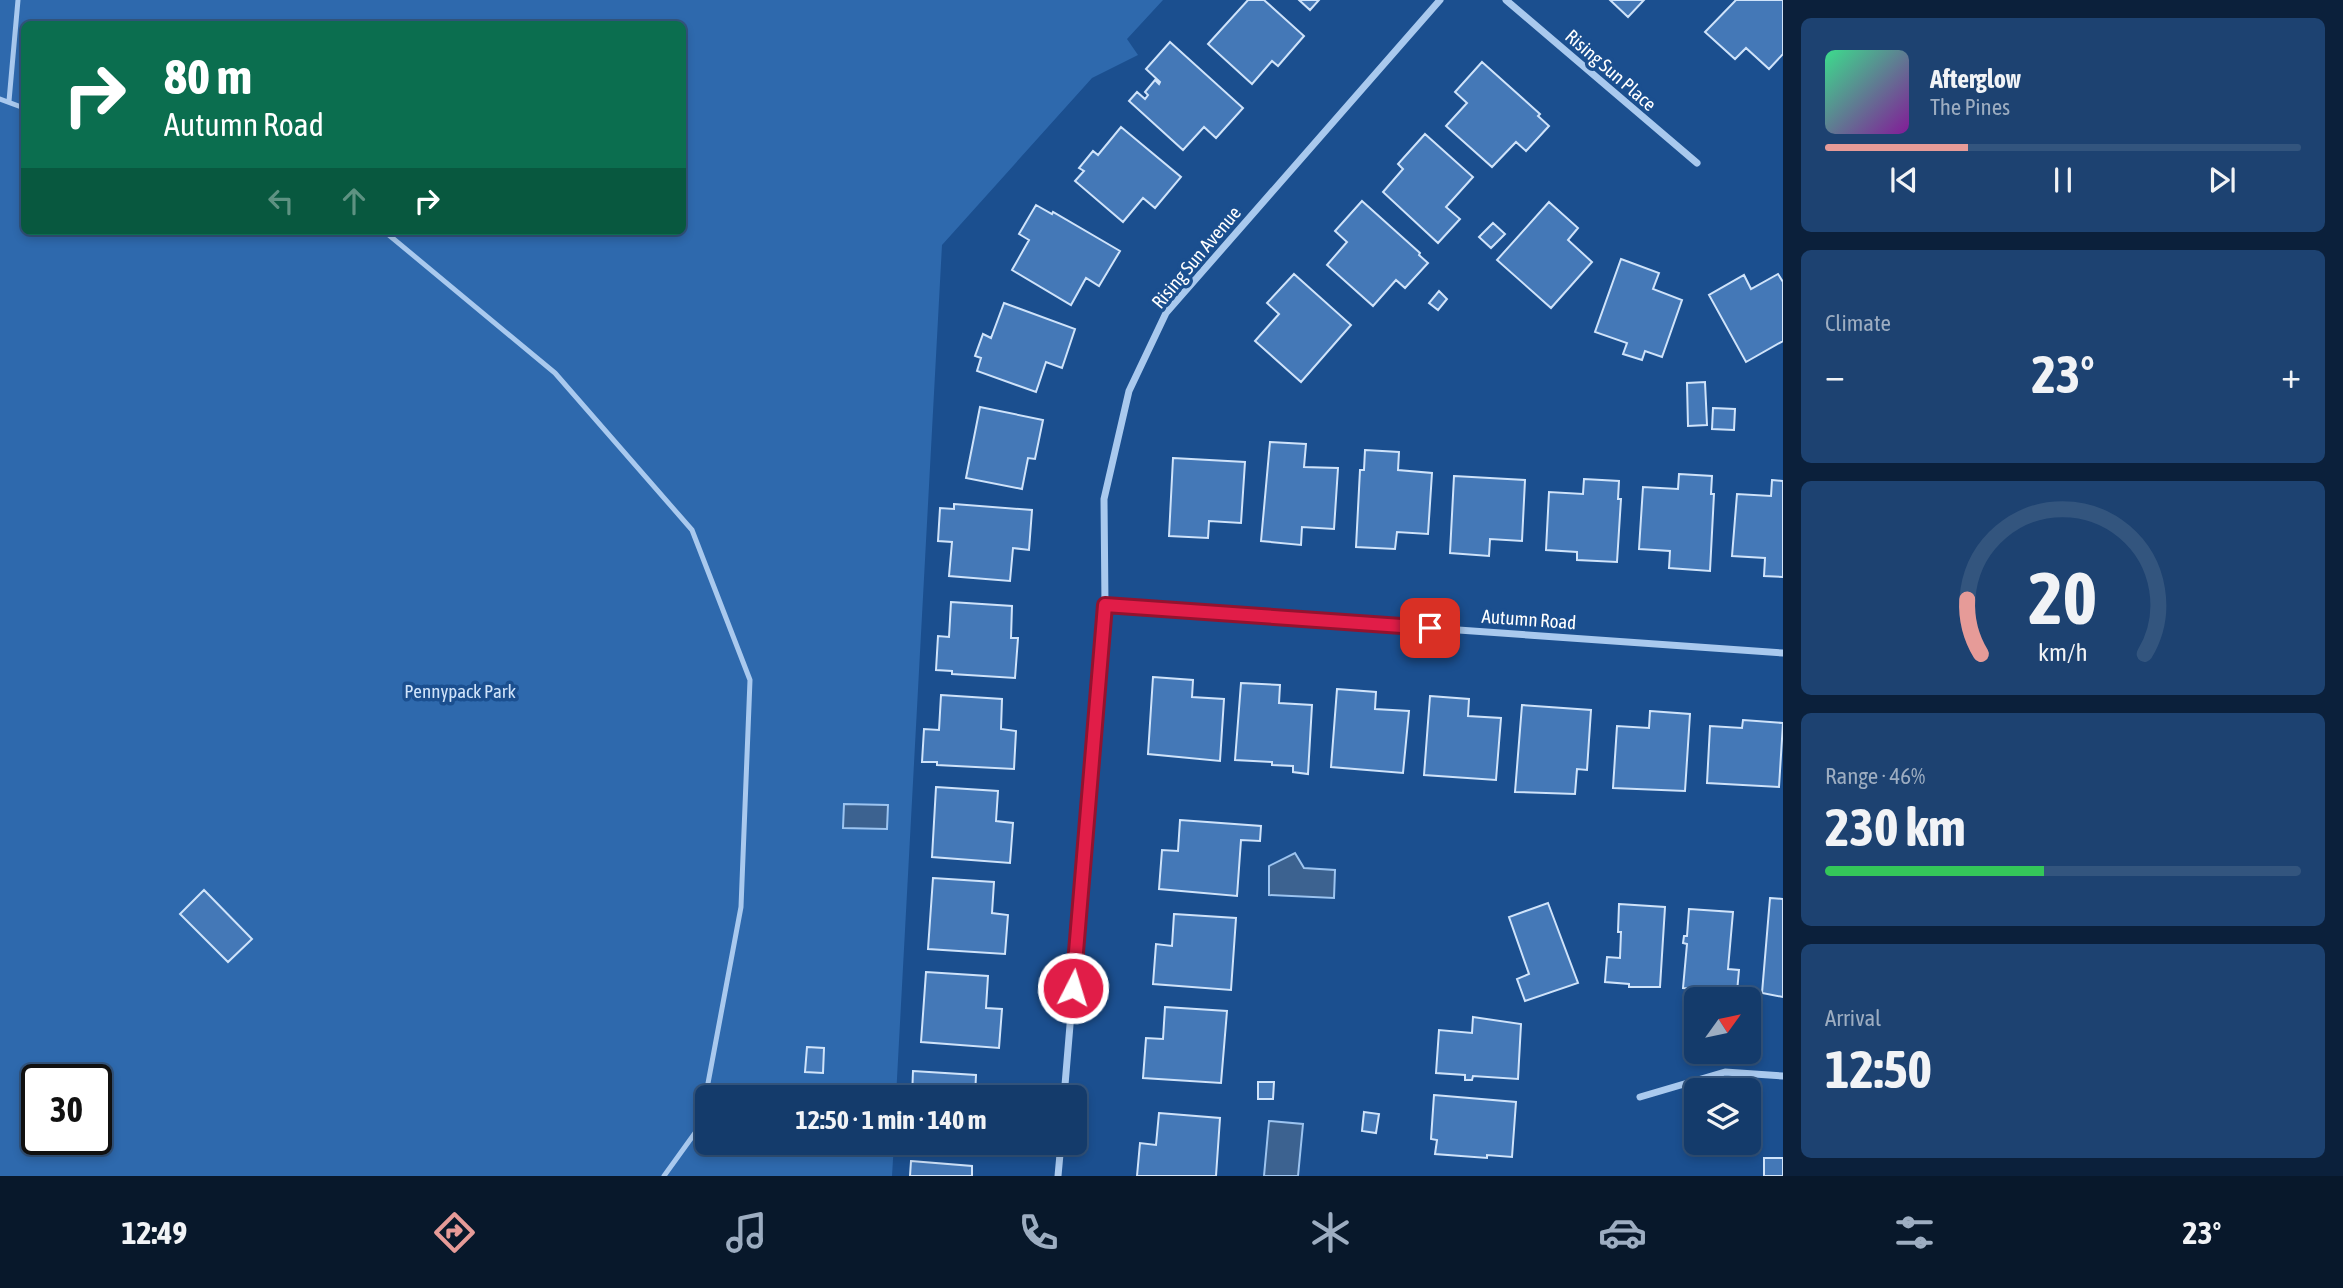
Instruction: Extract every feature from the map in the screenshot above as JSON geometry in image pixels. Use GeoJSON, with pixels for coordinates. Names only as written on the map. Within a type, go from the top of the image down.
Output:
{"type":"FeatureCollection","features":[{"type":"Feature","properties":{"kind":"street","name":"Rising Sun Avenue"},"geometry":{"type":"LineString","coordinates":[[1065,1085],[1105,605],[1104,499],[1129,391],[1166,313],[1440,0]]}},
{"type":"Feature","properties":{"kind":"street","name":"Rising Sun Place"},"geometry":{"type":"LineString","coordinates":[[1506,0],[1696,163]]}},
{"type":"Feature","properties":{"kind":"street","name":"Autumn Road"},"geometry":{"type":"LineString","coordinates":[[1105,605],[1783,653]]}},
{"type":"Feature","properties":{"kind":"street"},"geometry":{"type":"LineString","coordinates":[[1640,1097],[1726,1072],[1783,1076]]}},
{"type":"Feature","properties":{"kind":"street"},"geometry":{"type":"LineString","coordinates":[[1058,1176],[1060,1155]]}},
{"type":"Feature","properties":{"kind":"lane"},"geometry":{"type":"LineString","coordinates":[[9,101],[18,0]]}},
{"type":"Feature","properties":{"kind":"lane"},"geometry":{"type":"LineString","coordinates":[[0,99],[21,107]]}},
{"type":"Feature","properties":{"kind":"lane"},"geometry":{"type":"LineString","coordinates":[[389,235],[555,373],[692,530],[750,680],[741,907],[700,1126],[664,1176]]}},
{"type":"Feature","properties":{"kind":"green space","name":"Pennypack Park"},"geometry":{"type":"Polygon","coordinates":[[[0,0],[1163,0],[1127,39],[1138,55],[1092,78],[942,245],[897,1085],[695,1085],[695,1155],[893,1155],[892,1176],[0,1176],[0,0]]]}},
{"type":"Feature","properties":{"kind":"shaded area"},"geometry":{"type":"Polygon","coordinates":[[[844,804],[888,805],[887,829],[843,828],[844,804]]]}},
{"type":"Feature","properties":{"kind":"shaded area"},"geometry":{"type":"Polygon","coordinates":[[[1295,853],[1304,868],[1335,870],[1334,898],[1269,895],[1269,866],[1295,853]]]}},
{"type":"Feature","properties":{"kind":"shaded area"},"geometry":{"type":"Polygon","coordinates":[[[1269,1121],[1303,1124],[1298,1176],[1264,1176],[1269,1121]]]}},
{"type":"Feature","properties":{"kind":"building"},"geometry":{"type":"Polygon","coordinates":[[[1248,0],[1264,0],[1304,36],[1278,66],[1272,61],[1252,84],[1208,44],[1248,0]]]}},
{"type":"Feature","properties":{"kind":"building"},"geometry":{"type":"Polygon","coordinates":[[[1299,0],[1319,0],[1310,10],[1299,0]]]}},
{"type":"Feature","properties":{"kind":"building"},"geometry":{"type":"Polygon","coordinates":[[[1610,0],[1644,0],[1628,17],[1610,0]]]}},
{"type":"Feature","properties":{"kind":"building"},"geometry":{"type":"Polygon","coordinates":[[[1736,0],[1783,0],[1783,54],[1769,69],[1746,48],[1735,59],[1705,32],[1736,0]]]}},
{"type":"Feature","properties":{"kind":"building"},"geometry":{"type":"Polygon","coordinates":[[[1170,42],[1243,108],[1216,138],[1204,127],[1183,150],[1129,101],[1137,92],[1145,99],[1148,95],[1145,92],[1155,80],[1159,84],[1146,69],[1170,42]]]}},
{"type":"Feature","properties":{"kind":"building"},"geometry":{"type":"Polygon","coordinates":[[[1482,62],[1540,114],[1538,116],[1549,126],[1526,151],[1516,142],[1492,167],[1446,126],[1467,103],[1455,92],[1482,62]]]}},
{"type":"Feature","properties":{"kind":"building"},"geometry":{"type":"Polygon","coordinates":[[[1121,127],[1181,177],[1155,208],[1143,198],[1123,222],[1075,181],[1084,171],[1079,168],[1093,151],[1098,155],[1121,127]]]}},
{"type":"Feature","properties":{"kind":"building"},"geometry":{"type":"Polygon","coordinates":[[[1425,134],[1473,177],[1446,207],[1460,219],[1438,243],[1383,192],[1403,169],[1398,164],[1425,134]]]}},
{"type":"Feature","properties":{"kind":"building"},"geometry":{"type":"Polygon","coordinates":[[[1362,201],[1428,263],[1405,288],[1396,280],[1373,306],[1327,265],[1347,242],[1335,231],[1362,201]]]}},
{"type":"Feature","properties":{"kind":"building"},"geometry":{"type":"Polygon","coordinates":[[[1549,202],[1578,228],[1568,240],[1592,262],[1551,308],[1497,260],[1549,202]]]}},
{"type":"Feature","properties":{"kind":"building"},"geometry":{"type":"Polygon","coordinates":[[[1036,205],[1120,251],[1099,286],[1086,278],[1071,305],[1012,270],[1029,240],[1019,234],[1036,205]]]}},
{"type":"Feature","properties":{"kind":"building"},"geometry":{"type":"Polygon","coordinates":[[[1493,223],[1505,234],[1491,248],[1479,237],[1493,223]]]}},
{"type":"Feature","properties":{"kind":"building"},"geometry":{"type":"Polygon","coordinates":[[[1621,259],[1659,273],[1653,289],[1682,300],[1662,357],[1645,351],[1642,360],[1623,354],[1627,343],[1595,332],[1621,259]]]}},
{"type":"Feature","properties":{"kind":"building"},"geometry":{"type":"Polygon","coordinates":[[[1294,274],[1351,325],[1301,382],[1255,341],[1279,314],[1267,303],[1294,274]]]}},
{"type":"Feature","properties":{"kind":"building"},"geometry":{"type":"Polygon","coordinates":[[[1778,274],[1783,282],[1783,341],[1746,362],[1709,295],[1744,275],[1751,289],[1778,274]]]}},
{"type":"Feature","properties":{"kind":"building"},"geometry":{"type":"Polygon","coordinates":[[[1439,291],[1447,299],[1438,310],[1429,303],[1439,291]]]}},
{"type":"Feature","properties":{"kind":"building"},"geometry":{"type":"Polygon","coordinates":[[[1004,303],[1075,329],[1062,368],[1046,362],[1036,392],[977,371],[981,358],[975,356],[983,334],[991,338],[1004,303]]]}},
{"type":"Feature","properties":{"kind":"building"},"geometry":{"type":"Polygon","coordinates":[[[1705,382],[1707,425],[1688,426],[1687,383],[1705,382]]]}},
{"type":"Feature","properties":{"kind":"building"},"geometry":{"type":"Polygon","coordinates":[[[980,407],[1043,420],[1035,459],[1028,458],[1022,489],[966,478],[980,407]]]}},
{"type":"Feature","properties":{"kind":"building"},"geometry":{"type":"Polygon","coordinates":[[[1713,408],[1735,409],[1734,430],[1712,429],[1713,408]]]}},
{"type":"Feature","properties":{"kind":"building"},"geometry":{"type":"Polygon","coordinates":[[[1270,442],[1306,444],[1304,467],[1338,468],[1334,529],[1302,527],[1301,545],[1261,541],[1270,442]]]}},
{"type":"Feature","properties":{"kind":"building"},"geometry":{"type":"Polygon","coordinates":[[[1365,450],[1399,452],[1398,470],[1432,473],[1428,534],[1397,532],[1395,549],[1356,547],[1360,470],[1364,470],[1365,450]]]}},
{"type":"Feature","properties":{"kind":"building"},"geometry":{"type":"Polygon","coordinates":[[[1173,458],[1245,462],[1241,523],[1209,521],[1208,538],[1169,536],[1173,458]]]}},
{"type":"Feature","properties":{"kind":"building"},"geometry":{"type":"Polygon","coordinates":[[[1679,474],[1712,476],[1711,494],[1714,494],[1710,571],[1669,568],[1670,551],[1639,549],[1643,487],[1678,489],[1679,474]]]}},
{"type":"Feature","properties":{"kind":"building"},"geometry":{"type":"Polygon","coordinates":[[[1454,476],[1525,480],[1522,541],[1490,539],[1489,556],[1450,553],[1454,476]]]}},
{"type":"Feature","properties":{"kind":"building"},"geometry":{"type":"Polygon","coordinates":[[[1584,479],[1619,481],[1618,499],[1621,499],[1617,562],[1577,560],[1577,552],[1546,550],[1549,492],[1583,494],[1584,479]]]}},
{"type":"Feature","properties":{"kind":"building"},"geometry":{"type":"Polygon","coordinates":[[[1772,480],[1783,481],[1783,577],[1764,576],[1765,558],[1732,556],[1737,494],[1771,496],[1772,480]]]}},
{"type":"Feature","properties":{"kind":"building"},"geometry":{"type":"Polygon","coordinates":[[[954,504],[1032,510],[1029,550],[1013,548],[1010,581],[949,576],[952,542],[938,541],[940,508],[954,509],[954,504]]]}},
{"type":"Feature","properties":{"kind":"building"},"geometry":{"type":"Polygon","coordinates":[[[951,602],[1012,606],[1011,638],[1018,638],[1015,678],[952,674],[952,671],[936,670],[938,636],[949,637],[951,602]]]}},
{"type":"Feature","properties":{"kind":"building"},"geometry":{"type":"Polygon","coordinates":[[[1153,677],[1193,680],[1192,697],[1224,699],[1220,761],[1148,754],[1153,677]]]}},
{"type":"Feature","properties":{"kind":"building"},"geometry":{"type":"Polygon","coordinates":[[[1241,683],[1280,685],[1279,703],[1312,705],[1308,774],[1293,772],[1293,766],[1235,760],[1241,683]]]}},
{"type":"Feature","properties":{"kind":"building"},"geometry":{"type":"Polygon","coordinates":[[[1337,689],[1376,692],[1375,709],[1409,711],[1403,773],[1331,767],[1337,689]]]}},
{"type":"Feature","properties":{"kind":"building"},"geometry":{"type":"Polygon","coordinates":[[[941,695],[1002,699],[1001,729],[1016,731],[1014,769],[922,762],[924,729],[939,730],[941,695]]]}},
{"type":"Feature","properties":{"kind":"building"},"geometry":{"type":"Polygon","coordinates":[[[1430,696],[1469,699],[1468,716],[1501,718],[1496,780],[1424,775],[1430,696]]]}},
{"type":"Feature","properties":{"kind":"building"},"geometry":{"type":"Polygon","coordinates":[[[1522,705],[1591,710],[1587,770],[1577,769],[1575,794],[1515,792],[1522,705]]]}},
{"type":"Feature","properties":{"kind":"building"},"geometry":{"type":"Polygon","coordinates":[[[1650,711],[1690,714],[1685,791],[1613,788],[1617,726],[1649,728],[1650,711]]]}},
{"type":"Feature","properties":{"kind":"building"},"geometry":{"type":"Polygon","coordinates":[[[1743,720],[1783,723],[1779,787],[1707,783],[1710,726],[1742,728],[1743,720]]]}},
{"type":"Feature","properties":{"kind":"building"},"geometry":{"type":"Polygon","coordinates":[[[936,787],[998,791],[996,821],[1013,823],[1010,863],[932,857],[936,787]]]}},
{"type":"Feature","properties":{"kind":"building"},"geometry":{"type":"Polygon","coordinates":[[[1180,820],[1261,826],[1260,841],[1241,840],[1237,896],[1159,889],[1162,850],[1178,851],[1180,820]]]}},
{"type":"Feature","properties":{"kind":"building"},"geometry":{"type":"Polygon","coordinates":[[[933,878],[994,882],[992,913],[1008,915],[1005,954],[928,949],[933,878]]]}},
{"type":"Feature","properties":{"kind":"building"},"geometry":{"type":"Polygon","coordinates":[[[204,890],[252,939],[228,962],[180,914],[204,890]]]}},
{"type":"Feature","properties":{"kind":"building"},"geometry":{"type":"Polygon","coordinates":[[[1770,898],[1783,899],[1783,997],[1762,993],[1770,898]]]}},
{"type":"Feature","properties":{"kind":"building"},"geometry":{"type":"Polygon","coordinates":[[[1548,903],[1578,983],[1525,1001],[1517,979],[1529,974],[1509,917],[1548,903]]]}},
{"type":"Feature","properties":{"kind":"building"},"geometry":{"type":"Polygon","coordinates":[[[1619,904],[1665,907],[1660,987],[1629,987],[1629,984],[1605,982],[1607,957],[1620,958],[1619,904]]]}},
{"type":"Feature","properties":{"kind":"building"},"geometry":{"type":"Polygon","coordinates":[[[1689,909],[1733,912],[1728,969],[1739,970],[1737,987],[1683,988],[1687,944],[1683,943],[1684,936],[1687,936],[1689,909]]]}},
{"type":"Feature","properties":{"kind":"building"},"geometry":{"type":"Polygon","coordinates":[[[1174,914],[1236,918],[1231,990],[1153,984],[1156,944],[1172,946],[1174,914]]]}},
{"type":"Feature","properties":{"kind":"building"},"geometry":{"type":"Polygon","coordinates":[[[926,972],[988,976],[986,1008],[1002,1009],[999,1048],[921,1042],[926,972]]]}},
{"type":"Feature","properties":{"kind":"building"},"geometry":{"type":"Polygon","coordinates":[[[1165,1007],[1227,1011],[1221,1083],[1143,1078],[1146,1038],[1163,1039],[1165,1007]]]}},
{"type":"Feature","properties":{"kind":"building"},"geometry":{"type":"Polygon","coordinates":[[[1473,1017],[1521,1024],[1518,1079],[1473,1076],[1472,1080],[1465,1080],[1465,1075],[1436,1073],[1439,1030],[1472,1033],[1473,1017]]]}},
{"type":"Feature","properties":{"kind":"building"},"geometry":{"type":"Polygon","coordinates":[[[807,1047],[824,1048],[823,1073],[805,1072],[807,1047]]]}},
{"type":"Feature","properties":{"kind":"building"},"geometry":{"type":"Polygon","coordinates":[[[913,1071],[976,1075],[976,1085],[912,1085],[913,1071]]]}},
{"type":"Feature","properties":{"kind":"building"},"geometry":{"type":"Polygon","coordinates":[[[1258,1082],[1274,1082],[1273,1099],[1258,1099],[1258,1082]]]}},
{"type":"Feature","properties":{"kind":"building"},"geometry":{"type":"Polygon","coordinates":[[[1434,1095],[1516,1102],[1512,1157],[1435,1154],[1437,1140],[1431,1139],[1434,1095]]]}},
{"type":"Feature","properties":{"kind":"building"},"geometry":{"type":"Polygon","coordinates":[[[1364,1112],[1379,1114],[1376,1133],[1362,1131],[1364,1112]]]}},
{"type":"Feature","properties":{"kind":"building"},"geometry":{"type":"Polygon","coordinates":[[[1159,1113],[1220,1118],[1216,1176],[1137,1176],[1140,1143],[1156,1145],[1159,1113]]]}},
{"type":"Feature","properties":{"kind":"building"},"geometry":{"type":"Polygon","coordinates":[[[1764,1158],[1783,1158],[1783,1176],[1764,1176],[1764,1158]]]}},
{"type":"Feature","properties":{"kind":"building"},"geometry":{"type":"Polygon","coordinates":[[[911,1161],[972,1166],[972,1176],[910,1176],[911,1161]]]}},
{"type":"Feature","properties":{"kind":"route"},"geometry":{"type":"LineString","coordinates":[[1073,988],[1105,605],[1430,628]]}}]}
